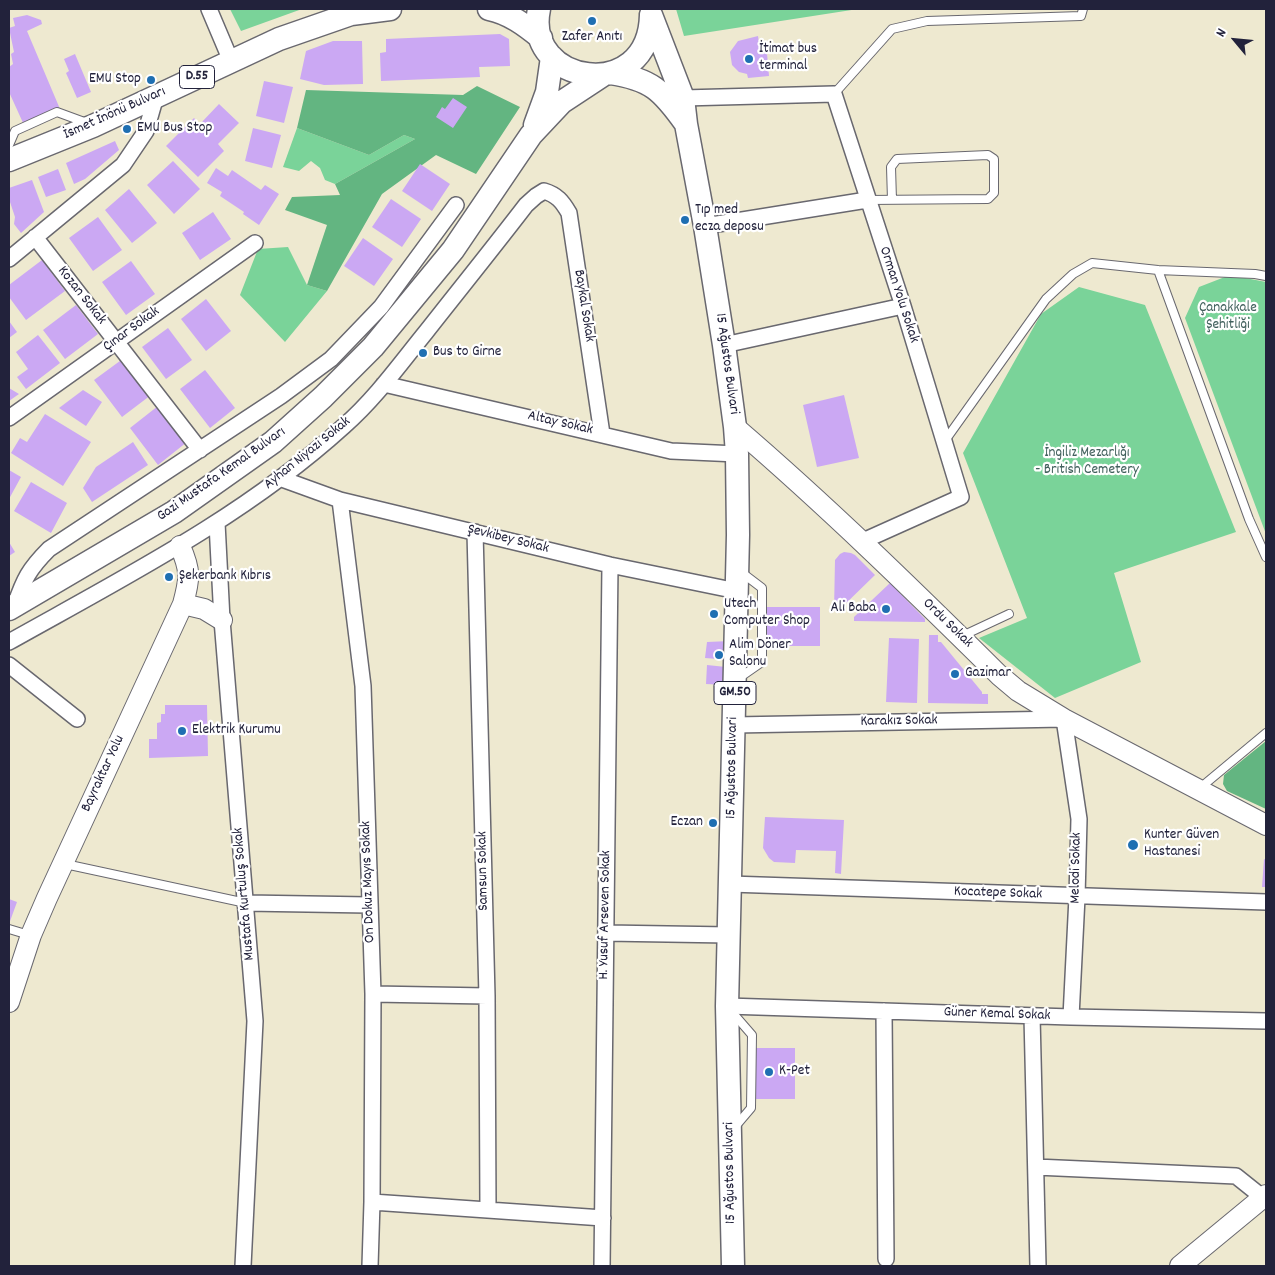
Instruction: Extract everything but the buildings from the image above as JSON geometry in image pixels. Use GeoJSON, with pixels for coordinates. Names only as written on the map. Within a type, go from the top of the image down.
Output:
{"type":"FeatureCollection","features":[{"type":"Feature","properties":{"kind":"main road","name":"İsmet İnönü Bulvarı"},"geometry":{"type":"LineString","coordinates":[[9,160],[93,126],[279,38],[351,14],[390,9]]}},
{"type":"Feature","properties":{"kind":"main road"},"geometry":{"type":"LineString","coordinates":[[489,9],[502,12],[524,24],[547,47]]}},
{"type":"Feature","properties":{"kind":"main road","name":"Gazi Mustafa Kemal Bulvarı"},"geometry":{"type":"LineString","coordinates":[[531,135],[547,92],[547,47],[538,26],[539,9]]}},
{"type":"Feature","properties":{"kind":"main road","name":"Gazi Mustafa Kemal Bulvarı"},"geometry":{"type":"LineString","coordinates":[[12,607],[174,512],[273,442],[323,397],[374,347],[453,250],[531,135],[562,102],[606,74],[622,68],[640,52],[647,40],[650,28],[650,12]]}},
{"type":"Feature","properties":{"kind":"main road","name":"15 Ağustos Bulvari"},"geometry":{"type":"LineString","coordinates":[[650,12],[683,98],[724,345],[737,454],[739,494],[727,1006],[732,1266]]}},
{"type":"Feature","properties":{"kind":"main road","name":"15 Ağustos Bulvari"},"geometry":{"type":"LineString","coordinates":[[547,47],[563,66],[575,72],[589,75],[630,76],[652,86],[665,97],[686,124]]}},
{"type":"Feature","properties":{"kind":"street"},"geometry":{"type":"LineString","coordinates":[[209,9],[231,60]]}},
{"type":"Feature","properties":{"kind":"street"},"geometry":{"type":"LineString","coordinates":[[683,98],[834,94]]}},
{"type":"Feature","properties":{"kind":"street","name":"Orman Yolu Sokak"},"geometry":{"type":"LineString","coordinates":[[834,94],[961,497],[863,541]]}},
{"type":"Feature","properties":{"kind":"street"},"geometry":{"type":"LineString","coordinates":[[9,259],[123,165],[146,131],[156,96]]}},
{"type":"Feature","properties":{"kind":"street","name":"Ayhan Niyazi Sokak"},"geometry":{"type":"LineString","coordinates":[[9,642],[180,546],[217,523],[282,479],[346,426],[384,384],[526,205],[544,192]]}},
{"type":"Feature","properties":{"kind":"street","name":"Baykal Sokak"},"geometry":{"type":"LineString","coordinates":[[544,192],[562,200],[569,213],[602,434]]}},
{"type":"Feature","properties":{"kind":"street"},"geometry":{"type":"LineString","coordinates":[[705,226],[868,200]]}},
{"type":"Feature","properties":{"kind":"street"},"geometry":{"type":"LineString","coordinates":[[12,607],[24,579],[34,564],[49,549],[281,396],[331,359],[380,307],[456,205]]}},
{"type":"Feature","properties":{"kind":"street","name":"Kozan Sokak"},"geometry":{"type":"LineString","coordinates":[[35,237],[200,450]]}},
{"type":"Feature","properties":{"kind":"street","name":"Çınar Sokak"},"geometry":{"type":"LineString","coordinates":[[9,418],[255,243]]}},
{"type":"Feature","properties":{"kind":"street"},"geometry":{"type":"LineString","coordinates":[[724,345],[902,306]]}},
{"type":"Feature","properties":{"kind":"street","name":"Altay Sokak"},"geometry":{"type":"LineString","coordinates":[[384,384],[671,451],[737,454]]}},
{"type":"Feature","properties":{"kind":"street","name":"Ordu Sokak"},"geometry":{"type":"LineString","coordinates":[[735,426],[863,541],[999,675],[1018,691],[1064,719],[1266,825]]}},
{"type":"Feature","properties":{"kind":"street","name":"Şevkibey Sokak"},"geometry":{"type":"LineString","coordinates":[[282,479],[340,500],[610,565],[737,580]]}},
{"type":"Feature","properties":{"kind":"street","name":"On Dokuz Mayıs Sokak"},"geometry":{"type":"LineString","coordinates":[[340,500],[363,686],[373,994],[370,1266]]}},
{"type":"Feature","properties":{"kind":"street","name":"Mustafa Kurtuluş Sokak"},"geometry":{"type":"LineString","coordinates":[[217,523],[222,620],[255,1021],[243,1266]]}},
{"type":"Feature","properties":{"kind":"street","name":"Samsun Sokak"},"geometry":{"type":"LineString","coordinates":[[475,532],[487,996],[488,1210]]}},
{"type":"Feature","properties":{"kind":"street","name":"Bayraktar Yolu"},"geometry":{"type":"LineString","coordinates":[[9,1002],[31,935],[183,604],[189,580],[188,564],[180,546]]}},
{"type":"Feature","properties":{"kind":"street","name":"H. Yusuf Arseven Sokak"},"geometry":{"type":"LineString","coordinates":[[602,1266],[610,565]]}},
{"type":"Feature","properties":{"kind":"street"},"geometry":{"type":"LineString","coordinates":[[183,604],[204,610],[222,620]]}},
{"type":"Feature","properties":{"kind":"street"},"geometry":{"type":"LineString","coordinates":[[9,665],[77,719]]}},
{"type":"Feature","properties":{"kind":"street","name":"Karakız Sokak"},"geometry":{"type":"LineString","coordinates":[[734,725],[1064,719]]}},
{"type":"Feature","properties":{"kind":"street","name":"Melodi Sokak"},"geometry":{"type":"LineString","coordinates":[[1064,719],[1079,819],[1071,1018]]}},
{"type":"Feature","properties":{"kind":"street","name":"Kocatepe Sokak"},"geometry":{"type":"LineString","coordinates":[[730,884],[1266,902]]}},
{"type":"Feature","properties":{"kind":"street"},"geometry":{"type":"LineString","coordinates":[[246,903],[369,905]]}},
{"type":"Feature","properties":{"kind":"street"},"geometry":{"type":"LineString","coordinates":[[606,933],[729,936]]}},
{"type":"Feature","properties":{"kind":"street"},"geometry":{"type":"LineString","coordinates":[[373,994],[487,996]]}},
{"type":"Feature","properties":{"kind":"street","name":"Güner Kemal Sokak"},"geometry":{"type":"LineString","coordinates":[[727,1006],[1071,1018],[1266,1021]]}},
{"type":"Feature","properties":{"kind":"street"},"geometry":{"type":"LineString","coordinates":[[884,1011],[886,1259]]}},
{"type":"Feature","properties":{"kind":"street"},"geometry":{"type":"LineString","coordinates":[[1032,1016],[1038,1266]]}},
{"type":"Feature","properties":{"kind":"street"},"geometry":{"type":"LineString","coordinates":[[1036,1167],[1236,1176],[1265,1198],[1180,1266]]}},
{"type":"Feature","properties":{"kind":"street"},"geometry":{"type":"LineString","coordinates":[[372,1202],[603,1218]]}},
{"type":"Feature","properties":{"kind":"lane"},"geometry":{"type":"LineString","coordinates":[[834,94],[892,29],[927,21],[1082,16],[1083,9]]}},
{"type":"Feature","properties":{"kind":"lane"},"geometry":{"type":"LineString","coordinates":[[9,145],[15,132],[56,112],[93,126]]}},
{"type":"Feature","properties":{"kind":"lane"},"geometry":{"type":"LineString","coordinates":[[868,200],[892,200],[988,199],[994,193],[994,159],[988,155],[897,160],[891,167],[892,200]]}},
{"type":"Feature","properties":{"kind":"lane"},"geometry":{"type":"LineString","coordinates":[[944,442],[1046,299],[1073,274],[1092,262],[1158,270],[1266,276]]}},
{"type":"Feature","properties":{"kind":"lane"},"geometry":{"type":"LineString","coordinates":[[1158,270],[1249,519],[1266,557]]}},
{"type":"Feature","properties":{"kind":"lane"},"geometry":{"type":"LineString","coordinates":[[960,636],[1008,614]]}},
{"type":"Feature","properties":{"kind":"lane"},"geometry":{"type":"LineString","coordinates":[[1199,790],[1266,733]]}},
{"type":"Feature","properties":{"kind":"lane"},"geometry":{"type":"LineString","coordinates":[[63,864],[246,903]]}},
{"type":"Feature","properties":{"kind":"lane"},"geometry":{"type":"LineString","coordinates":[[9,929],[31,935]]}},
{"type":"Feature","properties":{"kind":"green space"},"geometry":{"type":"Polygon","coordinates":[[[230,9],[302,9],[241,31],[230,9]]]}},
{"type":"Feature","properties":{"kind":"green space"},"geometry":{"type":"Polygon","coordinates":[[[676,9],[858,9],[684,36],[676,9]]]}},
{"type":"Feature","properties":{"kind":"green space"},"geometry":{"type":"Polygon","coordinates":[[[477,86],[520,107],[476,174],[436,155],[382,194],[327,291],[307,285],[327,225],[285,210],[292,197],[340,195],[335,184],[415,139],[404,135],[369,155],[297,128],[306,90],[463,95],[477,86]]]}},
{"type":"Feature","properties":{"kind":"green space"},"geometry":{"type":"Polygon","coordinates":[[[297,128],[369,155],[404,135],[415,139],[335,184],[325,180],[320,168],[311,161],[299,171],[283,167],[297,128]]]}},
{"type":"Feature","properties":{"kind":"green space"},"geometry":{"type":"Polygon","coordinates":[[[288,247],[307,285],[327,291],[285,342],[240,295],[258,249],[288,247]]]}},
{"type":"Feature","properties":{"kind":"green space","name":"Çanakkale Şehitliği"},"geometry":{"type":"Polygon","coordinates":[[[1230,275],[1266,282],[1266,534],[1185,318],[1199,287],[1230,275]]]}},
{"type":"Feature","properties":{"kind":"green space","name":"İngiliz Mezarlığı - British Cemetery"},"geometry":{"type":"Polygon","coordinates":[[[1079,287],[1145,305],[1236,532],[1114,573],[1141,662],[1055,698],[979,638],[1027,618],[963,453],[1041,314],[1079,287]]]}},
{"type":"Feature","properties":{"kind":"green space"},"geometry":{"type":"Polygon","coordinates":[[[1266,741],[1266,809],[1227,791],[1223,784],[1224,775],[1266,741]]]}},
{"type":"Feature","properties":{"kind":"place","name":"Zafer Anıtı"},"geometry":{"type":"Point","coordinates":[592,21]}},
{"type":"Feature","properties":{"kind":"place","name":"İtimat bus terminal"},"geometry":{"type":"Point","coordinates":[749,59]}},
{"type":"Feature","properties":{"kind":"place","name":"EMU Stop"},"geometry":{"type":"Point","coordinates":[151,80]}},
{"type":"Feature","properties":{"kind":"place","name":"EMU Bus Stop"},"geometry":{"type":"Point","coordinates":[127,129]}},
{"type":"Feature","properties":{"kind":"place","name":"Tıp med ecza deposu"},"geometry":{"type":"Point","coordinates":[685,220]}},
{"type":"Feature","properties":{"kind":"place","name":"Bus to Girne"},"geometry":{"type":"Point","coordinates":[423,353]}},
{"type":"Feature","properties":{"kind":"place","name":"Şekerbank Kıbrıs"},"geometry":{"type":"Point","coordinates":[169,577]}},
{"type":"Feature","properties":{"kind":"place","name":"Ali Baba"},"geometry":{"type":"Point","coordinates":[886,609]}},
{"type":"Feature","properties":{"kind":"place","name":"Utech Computer Shop"},"geometry":{"type":"Point","coordinates":[714,614]}},
{"type":"Feature","properties":{"kind":"place","name":"Alim Döner Salonu"},"geometry":{"type":"Point","coordinates":[719,655]}},
{"type":"Feature","properties":{"kind":"place","name":"Gazimar"},"geometry":{"type":"Point","coordinates":[955,674]}},
{"type":"Feature","properties":{"kind":"place","name":"Elektrik Kurumu"},"geometry":{"type":"Point","coordinates":[182,731]}},
{"type":"Feature","properties":{"kind":"place","name":"Eczan"},"geometry":{"type":"Point","coordinates":[713,823]}},
{"type":"Feature","properties":{"kind":"place","name":"Kunter Güven Hastanesi"},"geometry":{"type":"Point","coordinates":[1133,845]}},
{"type":"Feature","properties":{"kind":"place","name":"K-Pet"},"geometry":{"type":"Point","coordinates":[769,1072]}}]}
